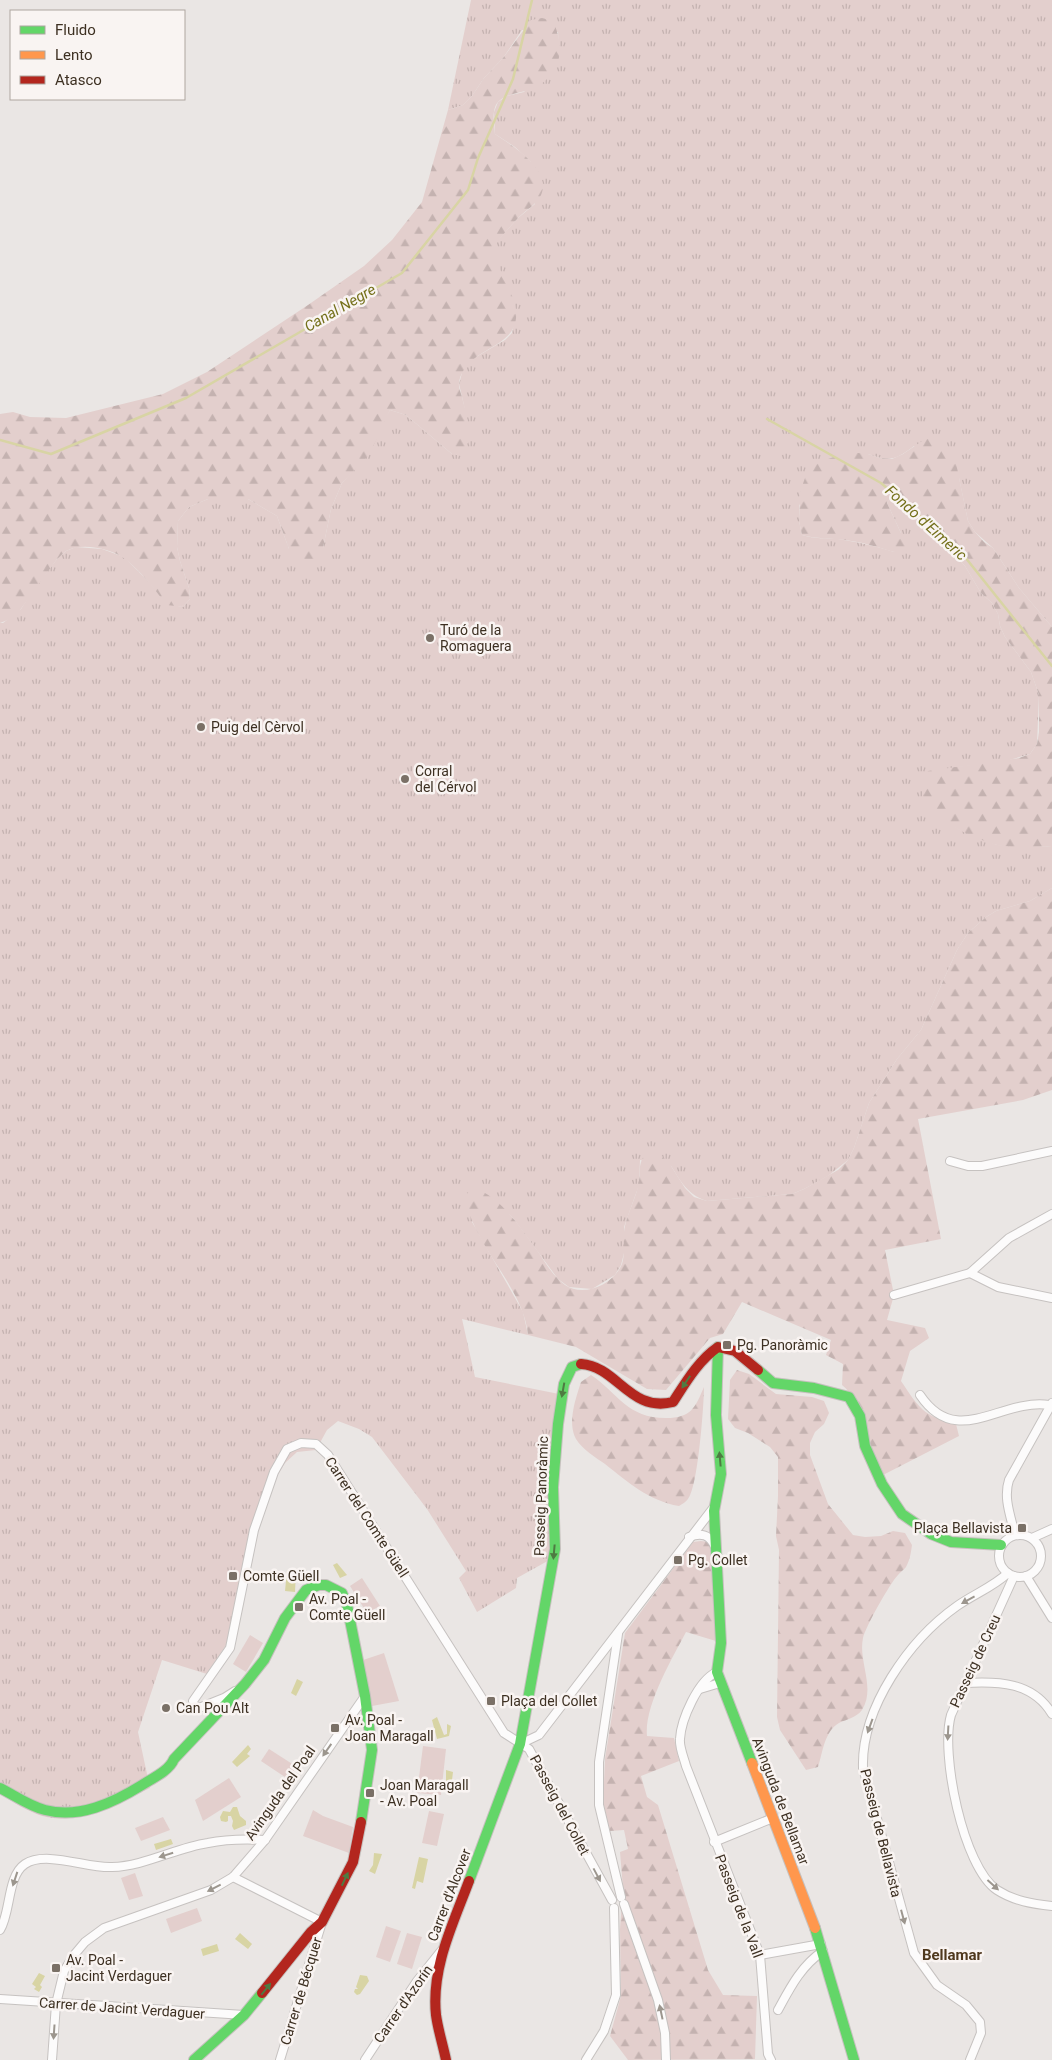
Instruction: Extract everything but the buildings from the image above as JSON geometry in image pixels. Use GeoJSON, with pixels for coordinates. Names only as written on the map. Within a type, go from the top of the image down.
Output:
{"type":"FeatureCollection","features":[{"type":"Feature","properties":{"kind":"street"},"geometry":{"type":"LineString","coordinates":[[950,1161],[968,1166],[982,1166],[1052,1151]]}},
{"type":"Feature","properties":{"kind":"street"},"geometry":{"type":"LineString","coordinates":[[894,1295],[970,1273],[1009,1238],[1052,1214]]}},
{"type":"Feature","properties":{"kind":"street"},"geometry":{"type":"LineString","coordinates":[[970,1273],[998,1287],[1052,1298]]}},
{"type":"Feature","properties":{"kind":"street"},"geometry":{"type":"LineString","coordinates":[[718,1347],[735,1351],[773,1383],[814,1388],[849,1397],[860,1416],[865,1446],[882,1484],[902,1514],[931,1534],[951,1542],[1001,1545]]}},
{"type":"Feature","properties":{"kind":"street","name":"Avinguda de Bellamar"},"geometry":{"type":"LineString","coordinates":[[718,1347],[716,1415],[721,1474],[714,1507],[721,1634],[717,1672],[822,1948],[854,2060]]}},
{"type":"Feature","properties":{"kind":"street","name":"Passeig Panoràmic"},"geometry":{"type":"LineString","coordinates":[[520,1744],[555,1549],[553,1487],[558,1424],[564,1384],[568,1372],[572,1367],[583,1364],[597,1369],[642,1399],[655,1405],[666,1406],[673,1402],[702,1360],[718,1347]]}},
{"type":"Feature","properties":{"kind":"street"},"geometry":{"type":"LineString","coordinates":[[920,1396],[938,1415],[949,1420],[976,1419],[1023,1405],[1036,1403],[1051,1404],[1008,1480],[1006,1496],[1015,1535]]}},
{"type":"Feature","properties":{"kind":"street","name":"Carrer del Comte Güell"},"geometry":{"type":"LineString","coordinates":[[245,1684],[224,1698],[195,1708],[193,1701],[230,1648],[254,1530],[274,1472],[287,1449],[301,1443],[316,1444],[328,1455],[504,1733],[520,1744]]}},
{"type":"Feature","properties":{"kind":"street","name":"Passeig del Collet"},"geometry":{"type":"LineString","coordinates":[[520,1744],[539,1734],[714,1507]]}},
{"type":"Feature","properties":{"kind":"street"},"geometry":{"type":"LineString","coordinates":[[1032,1538],[1052,1529]]}},
{"type":"Feature","properties":{"kind":"street"},"geometry":{"type":"LineString","coordinates":[[689,1537],[701,1534],[707,1536],[712,1540],[716,1548]]}},
{"type":"Feature","properties":{"kind":"street"},"geometry":{"type":"LineString","coordinates":[[1021,1534],[1032,1538],[1041,1551],[1039,1566],[1034,1572],[1026,1576],[1011,1574],[1001,1565],[999,1555],[1001,1545],[1015,1535],[1021,1534]]}},
{"type":"Feature","properties":{"kind":"street","name":"Passeig de Creu"},"geometry":{"type":"LineString","coordinates":[[1011,1574],[951,1715],[947,1735],[956,1803],[966,1837],[982,1872],[997,1890],[1029,1903],[1052,1906]]}},
{"type":"Feature","properties":{"kind":"street","name":"Passeig de Bellavista"},"geometry":{"type":"LineString","coordinates":[[970,2060],[981,2033],[980,2022],[966,2005],[937,1984],[914,1952],[863,1768],[863,1755],[865,1741],[876,1707],[900,1665],[918,1642],[957,1606],[1011,1574]]}},
{"type":"Feature","properties":{"kind":"street"},"geometry":{"type":"LineString","coordinates":[[1026,1576],[1052,1618]]}},
{"type":"Feature","properties":{"kind":"street"},"geometry":{"type":"LineString","coordinates":[[0,1788],[45,1810],[76,1812],[103,1805],[134,1790],[171,1766],[174,1759],[245,1684],[264,1660],[285,1618],[306,1590],[319,1585],[326,1585],[342,1593],[347,1605],[365,1696],[372,1750],[353,1862],[322,1922],[311,1932],[244,2015],[194,2060]]}},
{"type":"Feature","properties":{"kind":"street"},"geometry":{"type":"LineString","coordinates":[[619,1631],[599,1762],[599,1805],[623,1901],[658,2000],[665,2033],[666,2060]]}},
{"type":"Feature","properties":{"kind":"street"},"geometry":{"type":"LineString","coordinates":[[602,1653],[608,1652],[614,1655]]}},
{"type":"Feature","properties":{"kind":"street","name":"Passeig de la Vall"},"geometry":{"type":"LineString","coordinates":[[717,1672],[705,1680],[688,1711],[680,1740],[686,1766],[714,1842],[760,1955],[768,2054],[771,2060]]}},
{"type":"Feature","properties":{"kind":"street"},"geometry":{"type":"LineString","coordinates":[[965,1682],[1013,1684],[1027,1689],[1038,1696],[1052,1714]]}},
{"type":"Feature","properties":{"kind":"street"},"geometry":{"type":"LineString","coordinates":[[700,1689],[720,1683]]}},
{"type":"Feature","properties":{"kind":"street","name":"Avinguda del Poal"},"geometry":{"type":"LineString","coordinates":[[52,2060],[56,2004],[64,1971],[85,1942],[104,1928],[211,1890],[233,1877],[265,1840],[365,1696]]}},
{"type":"Feature","properties":{"kind":"street","name":"Passeig del Collet"},"geometry":{"type":"LineString","coordinates":[[520,1744],[530,1749],[540,1766],[613,1904]]}},
{"type":"Feature","properties":{"kind":"street","name":"Carrer d'Alcover"},"geometry":{"type":"LineString","coordinates":[[446,2060],[436,2014],[438,1970],[443,1949],[520,1744]]}},
{"type":"Feature","properties":{"kind":"street","name":"Passeig de la Vall"},"geometry":{"type":"LineString","coordinates":[[714,1842],[773,1818]]}},
{"type":"Feature","properties":{"kind":"street"},"geometry":{"type":"LineString","coordinates":[[0,1930],[5,1918],[16,1873],[28,1862],[48,1860],[74,1861],[102,1868],[114,1867],[131,1865],[207,1843],[244,1839],[265,1840]]}},
{"type":"Feature","properties":{"kind":"street"},"geometry":{"type":"LineString","coordinates":[[233,1877],[322,1922]]}},
{"type":"Feature","properties":{"kind":"street"},"geometry":{"type":"LineString","coordinates":[[586,2060],[604,2031],[616,1995],[613,1904],[616,1896],[623,1901]]}},
{"type":"Feature","properties":{"kind":"street"},"geometry":{"type":"LineString","coordinates":[[613,1904],[620,1909],[623,1901]]}},
{"type":"Feature","properties":{"kind":"street","name":"Carrer de Bécquer"},"geometry":{"type":"LineString","coordinates":[[280,2060],[322,1922]]}},
{"type":"Feature","properties":{"kind":"street"},"geometry":{"type":"LineString","coordinates":[[760,1955],[822,1948]]}},
{"type":"Feature","properties":{"kind":"street"},"geometry":{"type":"LineString","coordinates":[[778,2010],[793,1982],[806,1964],[822,1948]]}},
{"type":"Feature","properties":{"kind":"street","name":"Carrer d'Azorín"},"geometry":{"type":"LineString","coordinates":[[365,2060],[417,1981],[443,1949]]}},
{"type":"Feature","properties":{"kind":"street","name":"Carrer de Jacint Verdaguer"},"geometry":{"type":"LineString","coordinates":[[0,1999],[244,2015]]}},
{"type":"Feature","properties":{"kind":"green space"},"geometry":{"type":"Polygon","coordinates":[[[471,0],[1052,0],[1052,627],[1019,588],[993,548],[975,532],[968,521],[959,478],[914,446],[897,457],[887,459],[868,454],[799,505],[799,521],[802,535],[853,541],[894,552],[901,533],[887,503],[894,493],[965,566],[981,593],[992,603],[998,614],[1000,626],[1005,637],[1031,672],[1039,695],[1037,744],[1030,754],[1006,761],[959,767],[937,815],[960,830],[997,845],[1052,847],[1052,888],[1030,901],[996,911],[968,933],[957,950],[921,1030],[897,1059],[869,1103],[848,1160],[828,1176],[792,1194],[707,1201],[694,1195],[682,1183],[671,1166],[640,1160],[639,1185],[624,1227],[624,1253],[621,1265],[615,1275],[592,1289],[569,1287],[558,1279],[513,1218],[493,1199],[472,1222],[523,1312],[528,1335],[462,1319],[475,1377],[559,1394],[553,1558],[517,1578],[516,1588],[477,1612],[459,1578],[466,1571],[427,1509],[372,1437],[359,1429],[338,1421],[327,1430],[316,1450],[297,1452],[285,1463],[257,1509],[228,1642],[207,1674],[162,1660],[138,1732],[150,1788],[112,1806],[84,1815],[70,1818],[42,1816],[0,1794],[0,623],[3,623],[21,609],[57,559],[66,551],[76,547],[102,549],[124,557],[150,583],[167,604],[183,607],[190,599],[189,588],[177,547],[178,521],[189,507],[208,499],[248,499],[277,516],[289,549],[323,548],[331,509],[342,483],[359,464],[390,410],[406,415],[452,454],[468,442],[464,405],[459,384],[463,369],[471,360],[505,340],[512,333],[515,319],[515,306],[490,249],[518,218],[535,204],[531,162],[515,147],[495,134],[494,112],[498,102],[507,96],[524,92],[559,53],[558,32],[522,30],[503,58],[484,78],[472,96],[463,105],[448,110],[471,0]]]}},
{"type":"Feature","properties":{"kind":"green space"},"geometry":{"type":"Polygon","coordinates":[[[542,18],[553,21],[557,31],[560,51],[555,69],[549,77],[532,89],[506,96],[499,101],[496,104],[494,116],[495,134],[529,160],[541,177],[543,186],[541,195],[536,202],[515,221],[491,249],[513,299],[516,320],[512,331],[504,339],[473,360],[464,369],[459,382],[467,416],[469,437],[461,456],[452,454],[406,415],[390,410],[369,455],[342,483],[331,509],[323,548],[316,560],[305,564],[295,557],[289,549],[277,516],[248,499],[208,499],[189,507],[178,521],[177,547],[189,588],[190,599],[183,607],[167,605],[142,575],[119,555],[104,549],[80,547],[66,551],[57,559],[15,617],[0,623],[0,414],[13,412],[30,417],[66,418],[163,394],[207,372],[364,266],[392,240],[422,202],[448,110],[463,105],[472,96],[484,78],[503,58],[531,20],[542,18]]]}},
{"type":"Feature","properties":{"kind":"green space"},"geometry":{"type":"Polygon","coordinates":[[[936,437],[945,444],[955,458],[968,521],[984,542],[993,548],[1019,588],[1052,627],[1052,847],[1004,846],[980,839],[942,820],[929,808],[924,799],[924,785],[928,771],[1019,758],[1030,754],[1037,744],[1039,732],[1039,695],[1031,672],[1005,637],[1000,626],[998,614],[992,603],[981,593],[965,566],[894,493],[887,503],[907,546],[894,552],[857,542],[802,535],[799,521],[800,492],[805,478],[814,464],[848,452],[892,459],[925,439],[936,437]]]}},
{"type":"Feature","properties":{"kind":"green space"},"geometry":{"type":"Polygon","coordinates":[[[1052,888],[1052,1090],[1023,1100],[918,1119],[941,1239],[885,1250],[894,1295],[887,1320],[925,1328],[929,1338],[910,1351],[901,1381],[923,1410],[936,1418],[956,1424],[959,1436],[883,1475],[871,1449],[859,1407],[855,1399],[842,1385],[843,1364],[826,1355],[831,1340],[742,1302],[723,1334],[710,1338],[666,1390],[647,1389],[576,1347],[528,1335],[518,1300],[487,1250],[470,1215],[465,1196],[473,1187],[493,1198],[502,1206],[561,1282],[573,1289],[581,1290],[598,1287],[605,1283],[612,1278],[622,1264],[625,1226],[637,1191],[642,1161],[647,1151],[659,1153],[694,1197],[707,1201],[792,1194],[804,1189],[838,1170],[848,1160],[869,1103],[897,1059],[921,1030],[957,950],[968,933],[996,911],[1030,901],[1052,888]]]}},
{"type":"Feature","properties":{"kind":"green space"},"geometry":{"type":"Polygon","coordinates":[[[737,1370],[749,1374],[776,1394],[812,1397],[824,1401],[829,1413],[824,1424],[815,1432],[810,1443],[810,1455],[828,1504],[853,1535],[865,1537],[881,1536],[893,1531],[905,1533],[912,1545],[906,1567],[894,1580],[884,1596],[863,1638],[862,1647],[867,1692],[862,1710],[854,1717],[834,1727],[827,1737],[818,1767],[806,1770],[780,1730],[777,1717],[779,1550],[776,1536],[778,1457],[770,1447],[748,1433],[735,1428],[728,1419],[730,1380],[737,1370]]]}},
{"type":"Feature","properties":{"kind":"green space"},"geometry":{"type":"Polygon","coordinates":[[[591,1375],[624,1404],[642,1414],[653,1417],[674,1418],[687,1414],[695,1406],[704,1387],[702,1427],[695,1479],[692,1492],[685,1502],[679,1506],[648,1495],[585,1450],[576,1439],[572,1425],[573,1410],[581,1382],[591,1375]]]}},
{"type":"Feature","properties":{"kind":"green space"},"geometry":{"type":"Polygon","coordinates":[[[693,1542],[708,1542],[711,1548],[716,1641],[686,1632],[654,1697],[647,1724],[647,1736],[674,1738],[679,1761],[641,1776],[647,1797],[658,1805],[708,1970],[723,1995],[757,1996],[755,2059],[628,2060],[610,2036],[621,1996],[620,1929],[623,1888],[620,1852],[628,1849],[624,1830],[610,1831],[603,1806],[605,1759],[625,1633],[693,1542]]]}},
{"type":"Feature","properties":{"kind":"green space"},"geometry":{"type":"Polygon","coordinates":[[[362,1578],[380,1606],[367,1613],[350,1586],[362,1578]]]}},
{"type":"Feature","properties":{"kind":"green space"},"geometry":{"type":"Polygon","coordinates":[[[250,1635],[263,1643],[246,1672],[233,1664],[250,1635]]]}},
{"type":"Feature","properties":{"kind":"green space"},"geometry":{"type":"Polygon","coordinates":[[[384,1653],[399,1701],[372,1706],[363,1660],[384,1653]]]}},
{"type":"Feature","properties":{"kind":"green space"},"geometry":{"type":"Polygon","coordinates":[[[423,1746],[446,1749],[441,1795],[417,1793],[423,1746]]]}},
{"type":"Feature","properties":{"kind":"green space"},"geometry":{"type":"Polygon","coordinates":[[[269,1749],[297,1767],[288,1779],[261,1761],[269,1749]]]}},
{"type":"Feature","properties":{"kind":"green space"},"geometry":{"type":"Polygon","coordinates":[[[229,1778],[241,1797],[203,1821],[195,1800],[229,1778]]]}},
{"type":"Feature","properties":{"kind":"green space"},"geometry":{"type":"Polygon","coordinates":[[[313,1810],[323,1816],[353,1827],[349,1853],[303,1836],[313,1810]]]}},
{"type":"Feature","properties":{"kind":"green space"},"geometry":{"type":"Polygon","coordinates":[[[429,1811],[444,1814],[437,1846],[422,1843],[429,1811]]]}},
{"type":"Feature","properties":{"kind":"green space"},"geometry":{"type":"Polygon","coordinates":[[[163,1817],[170,1830],[141,1841],[135,1828],[163,1817]]]}},
{"type":"Feature","properties":{"kind":"green space"},"geometry":{"type":"Polygon","coordinates":[[[135,1873],[143,1896],[129,1900],[121,1878],[135,1873]]]}},
{"type":"Feature","properties":{"kind":"green space"},"geometry":{"type":"Polygon","coordinates":[[[197,1908],[202,1921],[171,1933],[166,1919],[197,1908]]]}},
{"type":"Feature","properties":{"kind":"green space"},"geometry":{"type":"Polygon","coordinates":[[[386,1926],[401,1931],[390,1962],[376,1957],[386,1926]]]}},
{"type":"Feature","properties":{"kind":"green space"},"geometry":{"type":"Polygon","coordinates":[[[407,1933],[422,1937],[412,1969],[397,1964],[407,1933]]]}},
{"type":"Feature","properties":{"kind":"shaded area"},"geometry":{"type":"Polygon","coordinates":[[[337,1563],[347,1575],[340,1578],[333,1565],[337,1563]]]}},
{"type":"Feature","properties":{"kind":"shaded area"},"geometry":{"type":"Polygon","coordinates":[[[287,1570],[296,1571],[295,1592],[285,1591],[287,1570]]]}},
{"type":"Feature","properties":{"kind":"shaded area"},"geometry":{"type":"Polygon","coordinates":[[[297,1679],[303,1682],[296,1696],[291,1693],[297,1679]]]}},
{"type":"Feature","properties":{"kind":"shaded area"},"geometry":{"type":"Polygon","coordinates":[[[437,1717],[444,1735],[447,1734],[447,1724],[451,1726],[449,1736],[437,1739],[432,1720],[437,1717]]]}},
{"type":"Feature","properties":{"kind":"shaded area"},"geometry":{"type":"Polygon","coordinates":[[[248,1745],[251,1749],[247,1754],[250,1756],[237,1767],[232,1762],[248,1745]]]}},
{"type":"Feature","properties":{"kind":"shaded area"},"geometry":{"type":"Polygon","coordinates":[[[446,1770],[453,1772],[451,1788],[446,1787],[446,1770]]]}},
{"type":"Feature","properties":{"kind":"shaded area"},"geometry":{"type":"Polygon","coordinates":[[[233,1807],[237,1807],[240,1816],[246,1821],[246,1825],[234,1830],[231,1816],[228,1816],[228,1821],[226,1822],[221,1821],[220,1817],[223,1811],[230,1812],[233,1807]]]}},
{"type":"Feature","properties":{"kind":"shaded area"},"geometry":{"type":"Polygon","coordinates":[[[171,1839],[173,1844],[156,1850],[154,1844],[171,1839]]]}},
{"type":"Feature","properties":{"kind":"shaded area"},"geometry":{"type":"Polygon","coordinates":[[[374,1853],[382,1854],[375,1874],[369,1871],[373,1865],[374,1853]]]}},
{"type":"Feature","properties":{"kind":"shaded area"},"geometry":{"type":"Polygon","coordinates":[[[419,1857],[428,1859],[423,1883],[417,1881],[415,1889],[412,1888],[419,1857]]]}},
{"type":"Feature","properties":{"kind":"shaded area"},"geometry":{"type":"Polygon","coordinates":[[[240,1933],[252,1944],[248,1949],[235,1939],[240,1933]]]}},
{"type":"Feature","properties":{"kind":"shaded area"},"geometry":{"type":"Polygon","coordinates":[[[217,1944],[219,1951],[203,1956],[201,1949],[217,1944]]]}},
{"type":"Feature","properties":{"kind":"shaded area"},"geometry":{"type":"Polygon","coordinates":[[[39,1973],[45,1976],[40,1985],[42,1987],[39,1992],[34,1989],[36,1987],[32,1984],[39,1973]]]}},
{"type":"Feature","properties":{"kind":"shaded area"},"geometry":{"type":"Polygon","coordinates":[[[360,1975],[367,1976],[369,1981],[360,1994],[357,1995],[354,1992],[355,1989],[358,1989],[356,1987],[360,1975]]]}},
{"type":"Feature","properties":{"kind":"waterway","name":"Canal Negre"},"geometry":{"type":"LineString","coordinates":[[0,440],[51,454],[186,398],[402,273],[468,190],[478,158],[513,79],[532,0]]}},
{"type":"Feature","properties":{"kind":"waterway","name":"Fondo d'Eimeric"},"geometry":{"type":"LineString","coordinates":[[767,419],[881,483],[961,552],[1052,666]]}},
{"type":"Feature","properties":{"kind":"traffic: fast"},"geometry":{"type":"LineString","coordinates":[[718,1347],[716,1415],[721,1474],[714,1511],[721,1643],[717,1672],[752,1763]]}},
{"type":"Feature","properties":{"kind":"traffic: fast"},"geometry":{"type":"LineString","coordinates":[[469,1881],[520,1744],[555,1549],[553,1487],[558,1424],[564,1384],[572,1367],[581,1364]]}},
{"type":"Feature","properties":{"kind":"traffic: fast"},"geometry":{"type":"LineString","coordinates":[[758,1370],[773,1383],[814,1388],[849,1397],[860,1416],[865,1446],[882,1484],[902,1514],[931,1534],[951,1542],[1001,1545]]}},
{"type":"Feature","properties":{"kind":"traffic: fast"},"geometry":{"type":"LineString","coordinates":[[0,1788],[39,1808],[58,1812],[70,1812],[83,1811],[108,1803],[156,1777],[165,1771],[245,1684],[264,1660],[285,1618],[306,1590],[319,1585],[326,1585],[342,1593],[347,1605],[365,1696],[372,1750],[361,1822]]}},
{"type":"Feature","properties":{"kind":"traffic: fast"},"geometry":{"type":"LineString","coordinates":[[815,1928],[854,2060]]}},
{"type":"Feature","properties":{"kind":"traffic: fast"},"geometry":{"type":"LineString","coordinates":[[194,2060],[244,2015],[262,1993]]}},
{"type":"Feature","properties":{"kind":"traffic: slow"},"geometry":{"type":"LineString","coordinates":[[752,1763],[815,1928]]}},
{"type":"Feature","properties":{"kind":"traffic: jam"},"geometry":{"type":"LineString","coordinates":[[581,1364],[605,1372],[634,1395],[658,1404],[673,1402],[698,1365],[718,1347],[735,1351],[758,1370]]}},
{"type":"Feature","properties":{"kind":"traffic: jam"},"geometry":{"type":"LineString","coordinates":[[262,1993],[311,1932],[322,1922],[353,1862],[361,1822]]}},
{"type":"Feature","properties":{"kind":"traffic: jam"},"geometry":{"type":"LineString","coordinates":[[446,2060],[436,2015],[437,1980],[450,1930],[469,1881]]}},
{"type":"Feature","properties":{"kind":"place","name":"Turó de la Romaguera"},"geometry":{"type":"Point","coordinates":[430,638]}},
{"type":"Feature","properties":{"kind":"place","name":"Puig del Cèrvol"},"geometry":{"type":"Point","coordinates":[201,727]}},
{"type":"Feature","properties":{"kind":"place","name":"Corral del Cérvol"},"geometry":{"type":"Point","coordinates":[405,779]}},
{"type":"Feature","properties":{"kind":"place","name":"Pg. Panoràmic"},"geometry":{"type":"Point","coordinates":[727,1345]}},
{"type":"Feature","properties":{"kind":"place","name":"Plaça Bellavista"},"geometry":{"type":"Point","coordinates":[1022,1528]}},
{"type":"Feature","properties":{"kind":"place","name":"Pg. Collet"},"geometry":{"type":"Point","coordinates":[678,1560]}},
{"type":"Feature","properties":{"kind":"place","name":"Comte Güell"},"geometry":{"type":"Point","coordinates":[233,1576]}},
{"type":"Feature","properties":{"kind":"place","name":"Av. Poal - Comte Güell"},"geometry":{"type":"Point","coordinates":[299,1607]}},
{"type":"Feature","properties":{"kind":"place","name":"Plaça del Collet"},"geometry":{"type":"Point","coordinates":[491,1701]}},
{"type":"Feature","properties":{"kind":"place","name":"Can Pou Alt"},"geometry":{"type":"Point","coordinates":[166,1708]}},
{"type":"Feature","properties":{"kind":"place","name":"Av. Poal - Joan Maragall"},"geometry":{"type":"Point","coordinates":[335,1728]}},
{"type":"Feature","properties":{"kind":"place","name":"Joan Maragall - Av. Poal"},"geometry":{"type":"Point","coordinates":[370,1793]}},
{"type":"Feature","properties":{"kind":"place","name":"Av. Poal - Jacint Verdaguer"},"geometry":{"type":"Point","coordinates":[56,1968]}},
{"type":"Feature","properties":{"kind":"district","name":"Bellamar"},"geometry":{"type":"Point","coordinates":[952,1955]}}]}
